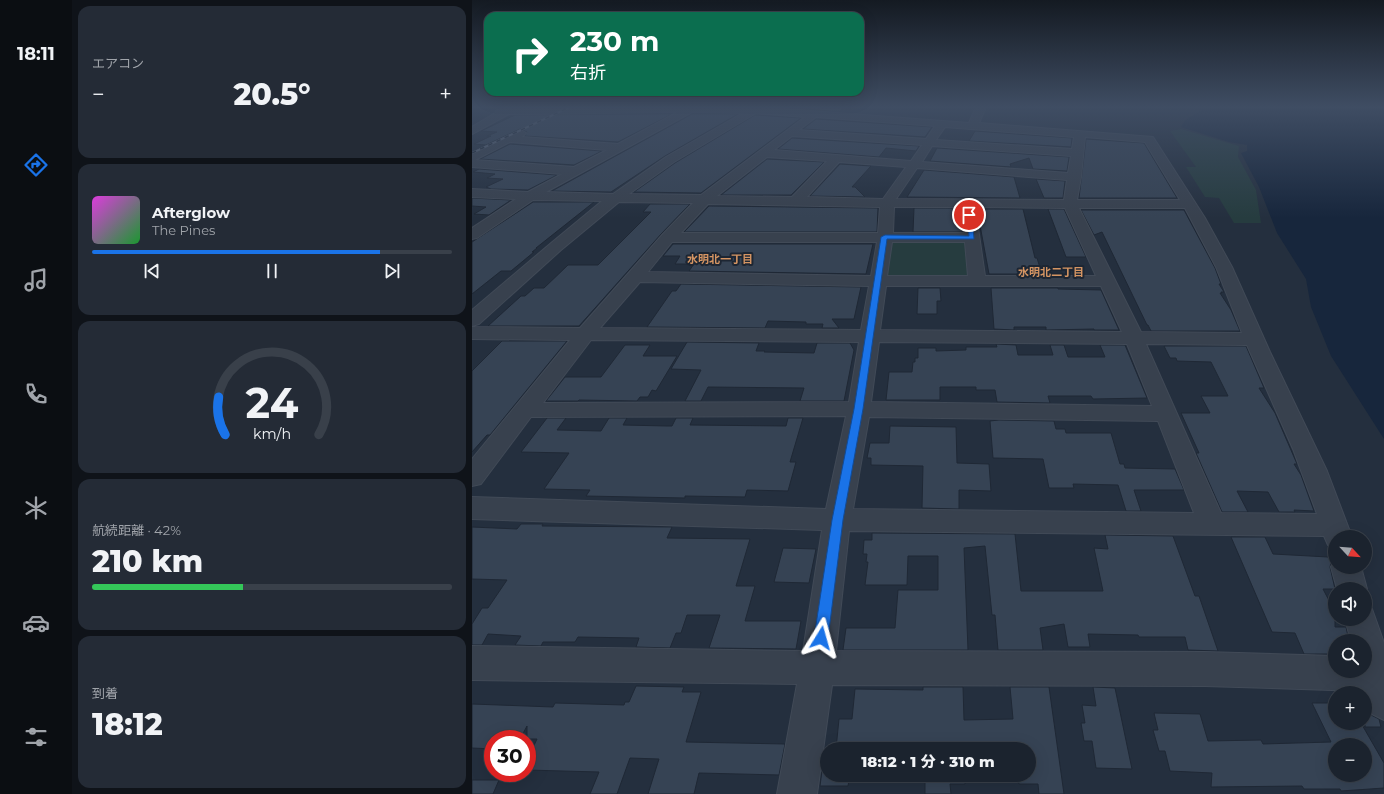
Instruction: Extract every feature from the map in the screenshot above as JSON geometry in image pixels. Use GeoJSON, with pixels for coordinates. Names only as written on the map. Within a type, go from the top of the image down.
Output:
{"type":"FeatureCollection","features":[{"type":"Feature","properties":{"kind":"street"},"geometry":{"type":"LineString","coordinates":[[472,156],[497,144]]}},
{"type":"Feature","properties":{"kind":"street"},"geometry":{"type":"LineString","coordinates":[[577,144],[618,147]]}},
{"type":"Feature","properties":{"kind":"street"},"geometry":{"type":"LineString","coordinates":[[472,235],[530,196],[624,144]]}},
{"type":"Feature","properties":{"kind":"street"},"geometry":{"type":"LineString","coordinates":[[472,320],[550,251],[616,198],[643,178],[697,144]]}},
{"type":"Feature","properties":{"kind":"street"},"geometry":{"type":"LineString","coordinates":[[472,477],[585,334],[668,237],[705,199],[777,144]]}},
{"type":"Feature","properties":{"kind":"street"},"geometry":{"type":"LineString","coordinates":[[797,794],[817,668],[837,520],[859,409],[885,237],[887,203],[928,144]]}},
{"type":"Feature","properties":{"kind":"street"},"geometry":{"type":"LineString","coordinates":[[945,144],[1078,153]]}},
{"type":"Feature","properties":{"kind":"street"},"geometry":{"type":"LineString","coordinates":[[1079,144],[1070,203],[1134,338],[1212,523]]}},
{"type":"Feature","properties":{"kind":"street"},"geometry":{"type":"LineString","coordinates":[[1152,144],[1189,204],[1224,267],[1253,338],[1319,482],[1336,530]]}},
{"type":"Feature","properties":{"kind":"street"},"geometry":{"type":"LineString","coordinates":[[765,153],[1075,177]]}},
{"type":"Feature","properties":{"kind":"street"},"geometry":{"type":"LineString","coordinates":[[796,201],[837,158]]}},
{"type":"Feature","properties":{"kind":"street"},"geometry":{"type":"LineString","coordinates":[[472,163],[576,170]]}},
{"type":"Feature","properties":{"kind":"street"},"geometry":{"type":"LineString","coordinates":[[472,193],[530,196],[887,203],[1189,204]]}},
{"type":"Feature","properties":{"kind":"street"},"geometry":{"type":"LineString","coordinates":[[968,203],[977,281]]}},
{"type":"Feature","properties":{"kind":"street"},"geometry":{"type":"LineString","coordinates":[[668,237],[972,238]]}},
{"type":"Feature","properties":{"kind":"street"},"geometry":{"type":"LineString","coordinates":[[635,277],[878,281],[1107,281]]}},
{"type":"Feature","properties":{"kind":"street"},"geometry":{"type":"LineString","coordinates":[[472,333],[1253,338]]}},
{"type":"Feature","properties":{"kind":"street"},"geometry":{"type":"LineString","coordinates":[[525,410],[859,409],[1166,414]]}},
{"type":"Feature","properties":{"kind":"street"},"geometry":{"type":"LineString","coordinates":[[472,508],[837,520],[1212,523],[1328,530]]}},
{"type":"Feature","properties":{"kind":"street"},"geometry":{"type":"LineString","coordinates":[[472,664],[817,668],[1205,669],[1380,688],[1363,626]]}},
{"type":"Feature","properties":{"kind":"green space"},"geometry":{"type":"Polygon","coordinates":[[[1179,144],[1232,144],[1239,146],[1238,157],[1256,190],[1261,223],[1234,223],[1219,198],[1205,197],[1186,167],[1196,167],[1179,144]]]}},
{"type":"Feature","properties":{"kind":"green space"},"geometry":{"type":"Polygon","coordinates":[[[967,239],[974,279],[885,276],[890,242],[967,239]]]}},
{"type":"Feature","properties":{"kind":"water"},"geometry":{"type":"Polygon","coordinates":[[[1241,144],[1384,144],[1384,439],[1331,356],[1311,307],[1306,279],[1277,233],[1259,187],[1241,153],[1247,151],[1247,145],[1241,144]]]}},
{"type":"Feature","properties":{"kind":"building"},"geometry":{"type":"Polygon","coordinates":[[[510,144],[602,151],[574,165],[480,159],[510,144]]]}},
{"type":"Feature","properties":{"kind":"building"},"geometry":{"type":"Polygon","coordinates":[[[637,144],[686,144],[611,192],[552,191],[637,144]]]}},
{"type":"Feature","properties":{"kind":"building"},"geometry":{"type":"Polygon","coordinates":[[[707,144],[766,144],[701,193],[634,192],[675,163],[707,144]]]}},
{"type":"Feature","properties":{"kind":"building"},"geometry":{"type":"Polygon","coordinates":[[[784,144],[888,144],[919,146],[916,151],[886,148],[879,157],[778,149],[784,144]]]}},
{"type":"Feature","properties":{"kind":"building"},"geometry":{"type":"Polygon","coordinates":[[[1021,144],[1071,144],[1071,147],[1021,144]]]}},
{"type":"Feature","properties":{"kind":"building"},"geometry":{"type":"Polygon","coordinates":[[[1085,144],[1145,144],[1177,198],[1079,198],[1085,144]]]}},
{"type":"Feature","properties":{"kind":"building"},"geometry":{"type":"Polygon","coordinates":[[[937,148],[1069,157],[1067,171],[1033,169],[1029,158],[1010,164],[1011,167],[930,161],[937,148]]]}},
{"type":"Feature","properties":{"kind":"building"},"geometry":{"type":"Polygon","coordinates":[[[767,159],[824,162],[791,195],[721,195],[767,159]]]}},
{"type":"Feature","properties":{"kind":"building"},"geometry":{"type":"Polygon","coordinates":[[[840,164],[871,166],[852,187],[855,187],[865,197],[810,196],[840,164]]]}},
{"type":"Feature","properties":{"kind":"building"},"geometry":{"type":"Polygon","coordinates":[[[479,169],[557,175],[528,190],[491,189],[486,187],[503,179],[487,178],[495,174],[473,172],[479,169]]]}},
{"type":"Feature","properties":{"kind":"building"},"geometry":{"type":"Polygon","coordinates":[[[924,170],[1014,177],[1020,198],[907,197],[924,170]]]}},
{"type":"Feature","properties":{"kind":"building"},"geometry":{"type":"Polygon","coordinates":[[[1036,179],[1065,181],[1063,198],[1044,198],[1036,179]]]}},
{"type":"Feature","properties":{"kind":"building"},"geometry":{"type":"Polygon","coordinates":[[[472,198],[511,200],[489,215],[474,214],[486,207],[472,206],[472,198]]]}},
{"type":"Feature","properties":{"kind":"building"},"geometry":{"type":"Polygon","coordinates":[[[533,202],[594,202],[536,248],[532,252],[534,252],[511,271],[501,271],[472,294],[472,242],[533,202]]]}},
{"type":"Feature","properties":{"kind":"building"},"geometry":{"type":"Polygon","coordinates":[[[650,204],[690,204],[579,326],[488,326],[521,296],[525,296],[534,288],[544,288],[568,265],[598,265],[651,212],[643,212],[650,204]]]}},
{"type":"Feature","properties":{"kind":"building"},"geometry":{"type":"Polygon","coordinates":[[[709,206],[878,208],[877,232],[684,232],[709,206]]]}},
{"type":"Feature","properties":{"kind":"building"},"geometry":{"type":"Polygon","coordinates":[[[914,208],[961,208],[962,232],[913,232],[914,208]]]}},
{"type":"Feature","properties":{"kind":"building"},"geometry":{"type":"Polygon","coordinates":[[[977,209],[1023,209],[1035,258],[1037,258],[1042,274],[989,274],[977,209]]]}},
{"type":"Feature","properties":{"kind":"building"},"geometry":{"type":"Polygon","coordinates":[[[1048,209],[1064,209],[1086,257],[1066,257],[1048,209]]]}},
{"type":"Feature","properties":{"kind":"building"},"geometry":{"type":"Polygon","coordinates":[[[1081,210],[1184,210],[1215,268],[1221,284],[1219,284],[1224,292],[1220,293],[1231,310],[1240,331],[1151,331],[1102,232],[1094,235],[1081,210]]]}},
{"type":"Feature","properties":{"kind":"building"},"geometry":{"type":"Polygon","coordinates":[[[673,244],[873,244],[866,274],[689,271],[694,264],[675,264],[680,256],[663,256],[673,244]]]}},
{"type":"Feature","properties":{"kind":"building"},"geometry":{"type":"Polygon","coordinates":[[[681,284],[861,287],[854,319],[832,319],[839,328],[822,328],[823,324],[806,324],[806,322],[768,321],[765,328],[647,327],[672,291],[676,291],[681,284]]]}},
{"type":"Feature","properties":{"kind":"building"},"geometry":{"type":"Polygon","coordinates":[[[918,288],[940,288],[941,301],[937,301],[937,314],[917,314],[918,288]]]}},
{"type":"Feature","properties":{"kind":"building"},"geometry":{"type":"Polygon","coordinates":[[[991,288],[1058,288],[1101,290],[1119,330],[1046,330],[1046,327],[1014,327],[1014,330],[994,329],[991,288]]]}},
{"type":"Feature","properties":{"kind":"building"},"geometry":{"type":"Polygon","coordinates":[[[502,341],[567,341],[490,435],[487,435],[472,452],[472,371],[502,341]]]}},
{"type":"Feature","properties":{"kind":"building"},"geometry":{"type":"Polygon","coordinates":[[[687,342],[759,343],[756,351],[814,353],[817,343],[850,343],[854,350],[844,401],[800,401],[804,388],[708,387],[701,401],[685,401],[701,370],[671,369],[687,342]]]}},
{"type":"Feature","properties":{"kind":"building"},"geometry":{"type":"Polygon","coordinates":[[[996,344],[1016,345],[1018,355],[1053,355],[1050,345],[1064,345],[1068,357],[1105,357],[1100,345],[1125,345],[1147,398],[1093,399],[1091,396],[1048,396],[1050,403],[997,402],[995,390],[976,390],[976,387],[940,387],[940,400],[886,400],[889,372],[912,372],[913,362],[915,362],[915,358],[918,358],[918,348],[936,348],[936,351],[966,350],[966,347],[997,347],[996,344]]]}},
{"type":"Feature","properties":{"kind":"building"},"geometry":{"type":"Polygon","coordinates":[[[625,345],[650,345],[643,356],[677,356],[656,391],[652,390],[648,397],[640,397],[637,401],[546,401],[565,377],[601,377],[625,345]]]}},
{"type":"Feature","properties":{"kind":"building"},"geometry":{"type":"Polygon","coordinates":[[[1164,346],[1246,346],[1264,388],[1259,388],[1275,413],[1297,464],[1294,464],[1301,475],[1314,511],[1294,510],[1295,512],[1279,512],[1268,492],[1237,491],[1248,512],[1222,512],[1196,453],[1199,453],[1181,413],[1210,413],[1201,396],[1228,396],[1211,362],[1177,361],[1176,358],[1170,358],[1164,346]]]}},
{"type":"Feature","properties":{"kind":"building"},"geometry":{"type":"Polygon","coordinates":[[[547,418],[566,418],[557,430],[601,431],[609,418],[627,418],[623,425],[672,426],[676,418],[693,418],[690,425],[786,426],[788,418],[803,418],[790,462],[796,462],[788,491],[747,490],[745,497],[685,496],[685,498],[586,496],[590,490],[544,489],[569,453],[521,452],[547,418]]]}},
{"type":"Feature","properties":{"kind":"building"},"geometry":{"type":"Polygon","coordinates":[[[990,421],[1054,421],[1056,429],[1065,429],[1066,433],[1111,433],[1120,464],[1124,464],[1125,468],[1175,469],[1184,490],[1134,490],[1141,511],[1126,511],[1118,485],[1073,484],[1074,488],[1049,488],[1043,459],[993,458],[990,421]]]}},
{"type":"Feature","properties":{"kind":"building"},"geometry":{"type":"Polygon","coordinates":[[[890,426],[956,427],[957,463],[989,464],[991,491],[959,490],[959,509],[922,508],[923,466],[871,465],[871,458],[867,458],[870,443],[889,443],[890,426]]]}},
{"type":"Feature","properties":{"kind":"building"},"geometry":{"type":"Polygon","coordinates":[[[521,524],[543,524],[542,526],[672,527],[667,538],[750,539],[736,586],[755,586],[745,621],[801,621],[796,649],[709,648],[720,615],[687,615],[681,633],[676,633],[670,648],[636,647],[639,638],[578,637],[575,642],[543,642],[541,646],[515,645],[521,636],[488,634],[482,645],[472,645],[472,624],[482,608],[488,608],[507,580],[472,579],[472,527],[517,529],[521,524]]]}},
{"type":"Feature","properties":{"kind":"building"},"geometry":{"type":"Polygon","coordinates":[[[872,533],[1015,534],[1021,591],[1103,591],[1094,548],[1108,549],[1105,535],[1173,536],[1195,596],[1199,596],[1218,651],[1188,650],[1185,637],[1139,637],[1138,635],[1088,634],[1090,647],[1068,647],[1064,624],[1040,628],[1043,650],[998,650],[995,615],[992,615],[985,546],[964,548],[968,650],[843,650],[846,628],[895,628],[898,590],[938,590],[938,556],[908,556],[907,585],[865,585],[868,562],[866,562],[867,554],[863,554],[864,540],[872,540],[872,533]]]}},
{"type":"Feature","properties":{"kind":"building"},"geometry":{"type":"Polygon","coordinates":[[[1231,537],[1265,537],[1273,554],[1328,557],[1328,574],[1332,574],[1333,582],[1328,582],[1328,589],[1323,589],[1328,599],[1328,626],[1346,627],[1348,634],[1328,634],[1328,654],[1304,654],[1295,633],[1272,632],[1231,537]]]}},
{"type":"Feature","properties":{"kind":"building"},"geometry":{"type":"Polygon","coordinates":[[[783,548],[816,549],[809,583],[774,582],[783,548]]]}},
{"type":"Feature","properties":{"kind":"building"},"geometry":{"type":"Polygon","coordinates":[[[636,686],[684,687],[682,692],[701,692],[686,742],[785,744],[779,775],[699,773],[694,794],[648,794],[659,759],[630,758],[617,794],[590,794],[599,772],[536,770],[536,730],[527,730],[527,726],[525,730],[484,730],[484,749],[472,748],[472,704],[553,707],[555,703],[624,705],[625,702],[629,702],[636,686]]]}},
{"type":"Feature","properties":{"kind":"building"},"geometry":{"type":"Polygon","coordinates":[[[923,687],[963,687],[964,720],[1013,719],[1010,687],[1049,687],[1064,794],[1039,794],[1038,784],[1019,784],[1019,782],[1036,782],[1036,742],[837,742],[839,719],[852,719],[855,689],[923,690],[923,687]]]}},
{"type":"Feature","properties":{"kind":"building"},"geometry":{"type":"Polygon","coordinates":[[[1093,687],[1115,688],[1132,769],[1096,768],[1092,741],[1084,741],[1081,723],[1085,723],[1082,705],[1096,706],[1093,687]]]}},
{"type":"Feature","properties":{"kind":"building"},"geometry":{"type":"Polygon","coordinates":[[[1312,703],[1328,703],[1328,730],[1365,730],[1370,738],[1329,738],[1312,703]]]}},
{"type":"Feature","properties":{"kind":"building"},"geometry":{"type":"Polygon","coordinates":[[[1154,713],[1200,714],[1208,741],[1261,740],[1263,744],[1328,742],[1328,782],[1372,782],[1372,742],[1384,763],[1384,788],[1341,791],[1340,789],[1304,789],[1302,786],[1211,787],[1212,773],[1170,771],[1165,751],[1159,751],[1153,730],[1158,730],[1154,713]]]}},
{"type":"Feature","properties":{"kind":"building"},"geometry":{"type":"Polygon","coordinates":[[[1372,716],[1379,719],[1381,727],[1372,727],[1372,716]]]}},
{"type":"Feature","properties":{"kind":"building"},"geometry":{"type":"Polygon","coordinates":[[[472,780],[498,782],[493,794],[472,794],[472,780]]]}},
{"type":"Feature","properties":{"kind":"building"},"geometry":{"type":"Polygon","coordinates":[[[821,782],[849,782],[848,786],[820,786],[821,782]]]}},
{"type":"Feature","properties":{"kind":"building"},"geometry":{"type":"Polygon","coordinates":[[[925,782],[965,782],[965,784],[950,784],[951,794],[925,794],[925,782]]]}},
{"type":"Feature","properties":{"kind":"railway"},"geometry":{"type":"LineString","coordinates":[[472,153],[491,144]]}},
{"type":"Feature","properties":{"kind":"district","name":"水明北一丁目"},"geometry":{"type":"Point","coordinates":[720,259]}},
{"type":"Feature","properties":{"kind":"district","name":"水明北二丁目"},"geometry":{"type":"Point","coordinates":[1051,272]}},
{"type":"Feature","properties":{"kind":"route"},"geometry":{"type":"LineString","coordinates":[[821,638],[837,520],[859,409],[885,237],[972,238],[969,215]]}}]}
